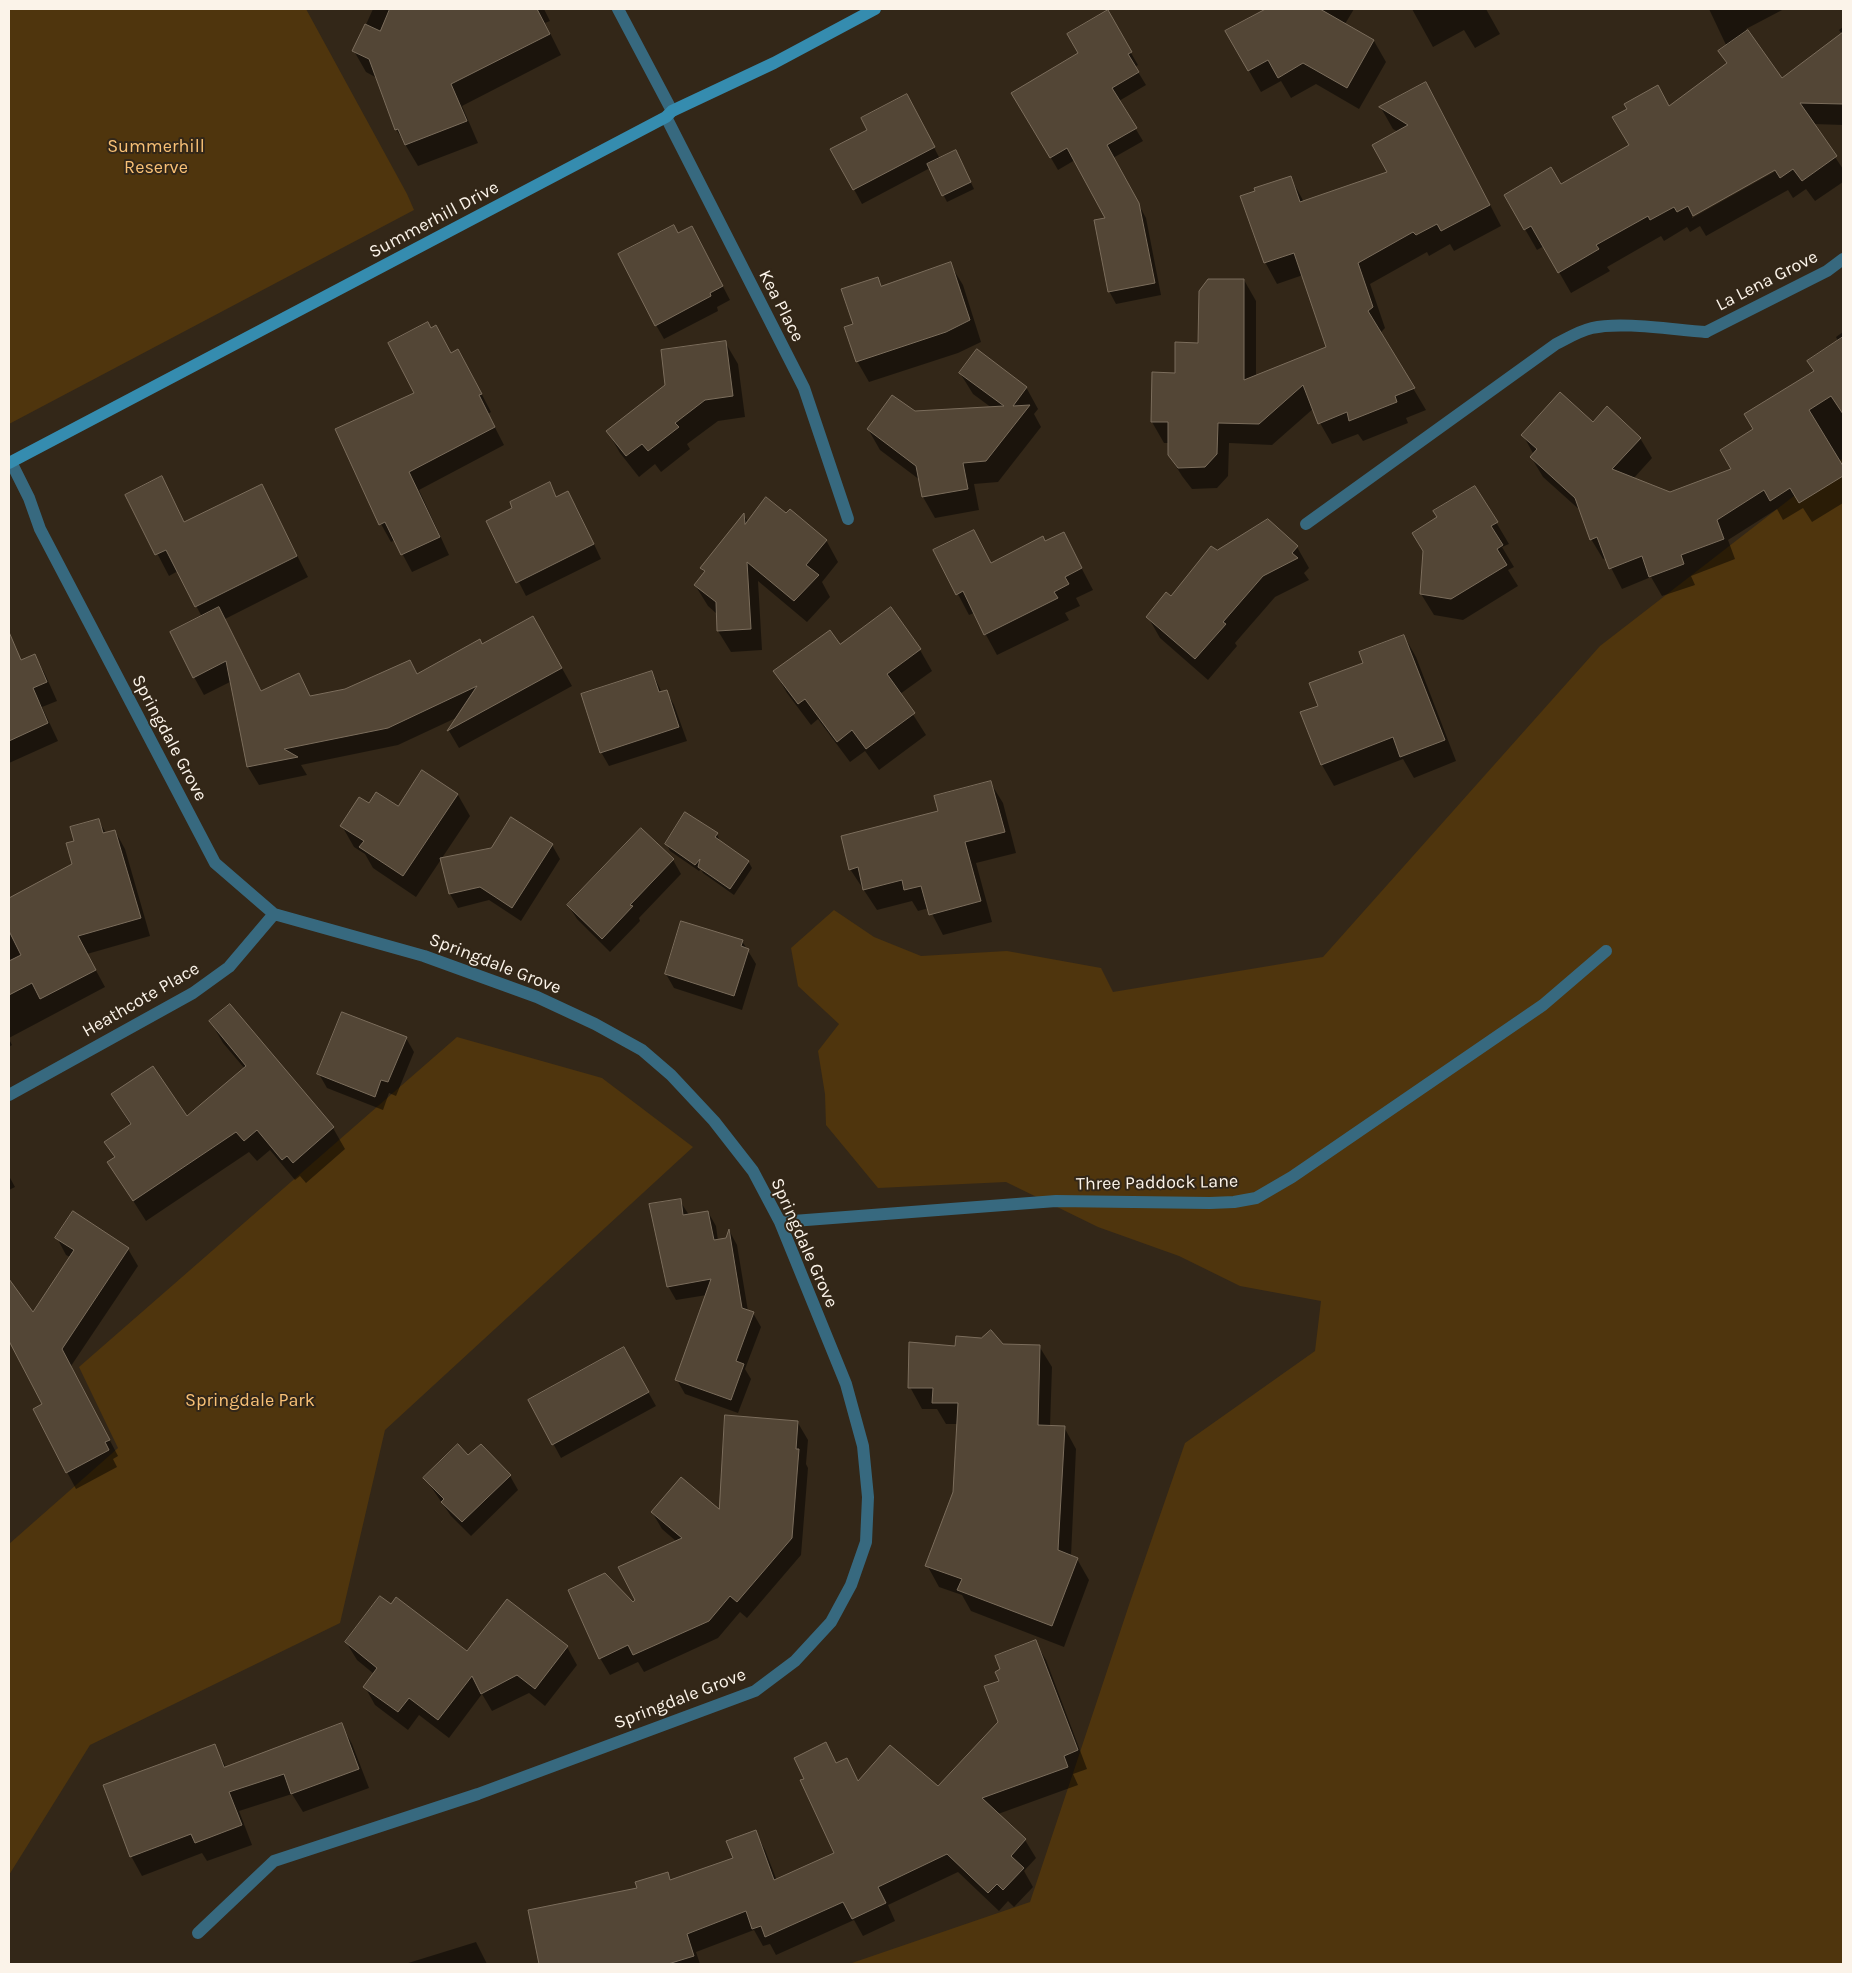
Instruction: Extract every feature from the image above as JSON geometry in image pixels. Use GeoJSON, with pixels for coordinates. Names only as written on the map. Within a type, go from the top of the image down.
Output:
{"type":"FeatureCollection","features":[{"type":"Feature","properties":{"kind":"main road","name":"Summerhill Drive"},"geometry":{"type":"LineString","coordinates":[[10,463],[669,114],[774,63],[875,9]]}},
{"type":"Feature","properties":{"kind":"street","name":"Kea Place"},"geometry":{"type":"LineString","coordinates":[[618,9],[804,388],[848,519]]}},
{"type":"Feature","properties":{"kind":"street","name":"La Lena Grove"},"geometry":{"type":"LineString","coordinates":[[1306,524],[1556,344],[1577,333],[1594,327],[1630,326],[1706,332],[1827,271],[1843,259]]}},
{"type":"Feature","properties":{"kind":"street","name":"Springdale Grove"},"geometry":{"type":"LineString","coordinates":[[10,463],[29,498],[40,529],[215,863],[274,914],[424,956],[537,997],[595,1024],[642,1050],[671,1075],[714,1121],[753,1171],[780,1222],[846,1384],[862,1446],[868,1497],[866,1542],[851,1585],[831,1622],[795,1661],[755,1691],[478,1794],[274,1861],[198,1933]]}},
{"type":"Feature","properties":{"kind":"street","name":"Heathcote Place"},"geometry":{"type":"LineString","coordinates":[[9,1095],[193,993],[229,967],[274,914]]}},
{"type":"Feature","properties":{"kind":"street","name":"Three Paddock Lane"},"geometry":{"type":"LineString","coordinates":[[780,1222],[1056,1201],[1210,1204],[1256,1198],[1292,1178],[1543,1005],[1606,951]]}},
{"type":"Feature","properties":{"kind":"green space","name":"Summerhill Reserve"},"geometry":{"type":"Polygon","coordinates":[[[9,9],[306,9],[414,210],[9,424],[9,9]]]}},
{"type":"Feature","properties":{"kind":"green space"},"geometry":{"type":"Polygon","coordinates":[[[1843,458],[1843,1964],[849,1964],[1030,1902],[1185,1443],[1315,1351],[1321,1301],[1240,1286],[1179,1256],[1098,1227],[1006,1182],[878,1188],[826,1125],[825,1094],[818,1051],[839,1024],[798,986],[791,948],[834,910],[874,937],[921,956],[1007,951],[1101,968],[1113,992],[1323,957],[1600,646],[1843,458]]]}},
{"type":"Feature","properties":{"kind":"green space","name":"Springdale Park"},"geometry":{"type":"Polygon","coordinates":[[[457,1037],[602,1078],[693,1147],[385,1430],[340,1623],[90,1745],[9,1875],[9,1544],[118,1448],[79,1367],[457,1037]]]}},
{"type":"Feature","properties":{"kind":"building"},"geometry":{"type":"Polygon","coordinates":[[[390,9],[537,9],[550,34],[451,84],[467,121],[405,145],[398,129],[395,130],[369,59],[352,51],[365,24],[380,31],[390,9]]]}},
{"type":"Feature","properties":{"kind":"building"},"geometry":{"type":"Polygon","coordinates":[[[1266,9],[1320,9],[1374,40],[1347,88],[1303,63],[1278,78],[1268,60],[1248,71],[1225,31],[1266,9]]]}},
{"type":"Feature","properties":{"kind":"building"},"geometry":{"type":"Polygon","coordinates":[[[1108,10],[1132,52],[1128,54],[1139,72],[1112,88],[1137,128],[1107,145],[1139,203],[1155,283],[1108,292],[1094,220],[1105,218],[1067,148],[1050,158],[1011,93],[1078,53],[1067,34],[1108,10]]]}},
{"type":"Feature","properties":{"kind":"building"},"geometry":{"type":"Polygon","coordinates":[[[1748,30],[1782,78],[1843,32],[1843,104],[1800,103],[1837,156],[1802,181],[1793,169],[1780,178],[1775,170],[1693,216],[1688,206],[1677,212],[1674,207],[1650,220],[1648,216],[1596,245],[1599,249],[1558,273],[1531,226],[1524,230],[1504,195],[1551,167],[1561,184],[1629,145],[1612,117],[1627,109],[1624,104],[1658,85],[1669,106],[1727,63],[1718,51],[1748,30]]]}},
{"type":"Feature","properties":{"kind":"building"},"geometry":{"type":"Polygon","coordinates":[[[1426,82],[1490,205],[1441,231],[1437,224],[1416,235],[1413,232],[1358,263],[1373,307],[1368,311],[1415,388],[1395,396],[1397,402],[1349,421],[1347,412],[1318,424],[1303,385],[1259,424],[1218,423],[1217,454],[1205,467],[1178,468],[1168,455],[1168,422],[1151,422],[1152,372],[1175,373],[1175,342],[1198,343],[1199,291],[1208,279],[1244,279],[1244,380],[1326,347],[1294,253],[1264,263],[1240,196],[1255,191],[1254,188],[1291,176],[1300,202],[1387,172],[1372,145],[1408,125],[1379,107],[1426,82]]]}},
{"type":"Feature","properties":{"kind":"building"},"geometry":{"type":"Polygon","coordinates":[[[907,94],[935,147],[853,190],[830,149],[867,130],[861,118],[907,94]]]}},
{"type":"Feature","properties":{"kind":"building"},"geometry":{"type":"Polygon","coordinates":[[[956,150],[971,182],[942,196],[927,164],[956,150]]]}},
{"type":"Feature","properties":{"kind":"building"},"geometry":{"type":"Polygon","coordinates":[[[674,225],[678,233],[692,226],[723,286],[710,293],[711,296],[655,326],[618,254],[674,225]]]}},
{"type":"Feature","properties":{"kind":"building"},"geometry":{"type":"Polygon","coordinates":[[[951,262],[970,320],[946,332],[856,362],[844,327],[853,324],[841,289],[878,277],[881,286],[951,262]]]}},
{"type":"Feature","properties":{"kind":"building"},"geometry":{"type":"Polygon","coordinates":[[[428,322],[431,328],[436,325],[451,353],[458,349],[482,394],[479,395],[495,427],[409,472],[440,537],[401,555],[385,522],[379,525],[335,429],[414,393],[388,343],[428,322]]]}},
{"type":"Feature","properties":{"kind":"building"},"geometry":{"type":"Polygon","coordinates":[[[1843,337],[1843,414],[1831,396],[1809,410],[1843,466],[1843,476],[1799,503],[1790,488],[1770,501],[1764,490],[1717,520],[1724,539],[1681,555],[1684,564],[1649,577],[1642,556],[1609,569],[1597,537],[1590,540],[1575,498],[1530,457],[1537,449],[1521,435],[1560,392],[1593,422],[1607,406],[1641,438],[1612,469],[1670,492],[1731,469],[1720,450],[1753,429],[1744,414],[1814,371],[1807,361],[1843,337]]]}},
{"type":"Feature","properties":{"kind":"building"},"geometry":{"type":"Polygon","coordinates":[[[726,341],[733,396],[705,400],[675,423],[679,427],[648,451],[642,444],[626,456],[606,431],[665,385],[661,350],[726,341]]]}},
{"type":"Feature","properties":{"kind":"building"},"geometry":{"type":"Polygon","coordinates":[[[977,349],[1027,387],[1013,406],[1030,405],[986,461],[963,463],[968,489],[922,497],[916,466],[867,429],[892,395],[915,411],[1004,406],[959,373],[977,349]]]}},
{"type":"Feature","properties":{"kind":"building"},"geometry":{"type":"Polygon","coordinates":[[[162,476],[184,522],[262,484],[297,556],[195,607],[166,550],[155,555],[125,495],[162,476]]]}},
{"type":"Feature","properties":{"kind":"building"},"geometry":{"type":"Polygon","coordinates":[[[550,482],[556,497],[568,491],[594,544],[516,583],[486,521],[512,508],[510,502],[550,482]]]}},
{"type":"Feature","properties":{"kind":"building"},"geometry":{"type":"Polygon","coordinates":[[[1475,486],[1498,522],[1491,526],[1503,545],[1497,549],[1507,565],[1451,599],[1420,594],[1423,551],[1412,533],[1437,517],[1433,511],[1475,486]]]}},
{"type":"Feature","properties":{"kind":"building"},"geometry":{"type":"Polygon","coordinates":[[[766,497],[786,513],[790,509],[827,540],[806,565],[819,575],[794,601],[747,562],[751,629],[717,631],[716,602],[694,585],[705,571],[700,568],[744,513],[745,524],[766,497]]]}},
{"type":"Feature","properties":{"kind":"building"},"geometry":{"type":"Polygon","coordinates":[[[1268,519],[1298,546],[1292,553],[1298,558],[1263,576],[1223,622],[1226,624],[1195,659],[1146,617],[1166,592],[1171,596],[1211,546],[1217,550],[1268,519]]]}},
{"type":"Feature","properties":{"kind":"building"},"geometry":{"type":"Polygon","coordinates":[[[974,530],[991,563],[1043,536],[1045,541],[1064,532],[1082,568],[1065,577],[1069,584],[1054,592],[1058,598],[984,635],[963,591],[956,595],[933,550],[974,530]]]}},
{"type":"Feature","properties":{"kind":"building"},"geometry":{"type":"Polygon","coordinates":[[[219,607],[261,691],[299,673],[310,696],[345,689],[410,660],[417,674],[480,639],[482,644],[533,616],[562,668],[447,731],[477,686],[388,728],[284,749],[298,757],[247,767],[226,661],[193,678],[170,632],[219,607]]]}},
{"type":"Feature","properties":{"kind":"building"},"geometry":{"type":"Polygon","coordinates":[[[891,607],[921,649],[887,674],[915,713],[866,749],[852,730],[837,742],[805,699],[798,704],[773,671],[830,630],[840,644],[891,607]]]}},
{"type":"Feature","properties":{"kind":"building"},"geometry":{"type":"Polygon","coordinates":[[[9,632],[21,660],[35,654],[47,682],[33,688],[48,723],[9,741],[9,632]]]}},
{"type":"Feature","properties":{"kind":"building"},"geometry":{"type":"Polygon","coordinates":[[[1404,635],[1445,740],[1400,757],[1393,737],[1321,765],[1300,712],[1318,706],[1309,683],[1363,663],[1359,652],[1404,635]]]}},
{"type":"Feature","properties":{"kind":"building"},"geometry":{"type":"Polygon","coordinates":[[[652,671],[659,692],[667,690],[679,727],[600,753],[581,694],[652,671]]]}},
{"type":"Feature","properties":{"kind":"building"},"geometry":{"type":"Polygon","coordinates":[[[422,770],[458,794],[403,876],[359,847],[364,841],[340,826],[359,797],[369,803],[376,792],[398,806],[422,770]]]}},
{"type":"Feature","properties":{"kind":"building"},"geometry":{"type":"Polygon","coordinates":[[[991,781],[1005,832],[965,842],[981,901],[929,915],[921,886],[904,890],[902,880],[863,890],[858,867],[849,870],[841,836],[938,811],[934,796],[991,781]]]}},
{"type":"Feature","properties":{"kind":"building"},"geometry":{"type":"Polygon","coordinates":[[[685,812],[718,833],[715,837],[749,861],[730,889],[698,867],[700,859],[695,865],[665,844],[685,812]]]}},
{"type":"Feature","properties":{"kind":"building"},"geometry":{"type":"Polygon","coordinates":[[[511,817],[553,844],[512,908],[480,887],[449,894],[440,858],[491,848],[511,817]]]}},
{"type":"Feature","properties":{"kind":"building"},"geometry":{"type":"Polygon","coordinates":[[[99,819],[103,833],[115,830],[141,918],[78,936],[96,970],[40,999],[32,983],[9,995],[9,961],[21,955],[9,931],[9,898],[72,864],[66,843],[74,841],[70,827],[99,819]]]}},
{"type":"Feature","properties":{"kind":"building"},"geometry":{"type":"Polygon","coordinates":[[[641,828],[674,859],[630,905],[633,906],[602,939],[567,905],[641,828]]]}},
{"type":"Feature","properties":{"kind":"building"},"geometry":{"type":"Polygon","coordinates":[[[681,921],[743,940],[741,946],[749,949],[734,996],[665,974],[681,921]]]}},
{"type":"Feature","properties":{"kind":"building"},"geometry":{"type":"Polygon","coordinates":[[[230,1004],[334,1127],[293,1163],[287,1156],[282,1160],[257,1130],[244,1141],[236,1132],[133,1201],[107,1162],[115,1157],[104,1142],[131,1124],[111,1094],[153,1066],[187,1116],[246,1066],[209,1021],[230,1004]]]}},
{"type":"Feature","properties":{"kind":"building"},"geometry":{"type":"Polygon","coordinates":[[[342,1012],[407,1037],[388,1082],[381,1080],[375,1097],[317,1074],[342,1012]]]}},
{"type":"Feature","properties":{"kind":"building"},"geometry":{"type":"Polygon","coordinates":[[[681,1199],[683,1215],[708,1211],[714,1240],[726,1238],[729,1229],[742,1308],[754,1312],[736,1361],[744,1364],[731,1400],[675,1380],[711,1279],[667,1287],[649,1204],[681,1199]]]}},
{"type":"Feature","properties":{"kind":"building"},"geometry":{"type":"Polygon","coordinates":[[[73,1211],[129,1248],[62,1349],[110,1440],[105,1442],[109,1450],[66,1473],[33,1409],[42,1404],[9,1341],[9,1279],[33,1312],[74,1250],[55,1238],[73,1211]]]}},
{"type":"Feature","properties":{"kind":"building"},"geometry":{"type":"Polygon","coordinates":[[[991,1330],[1003,1344],[1040,1345],[1038,1425],[1065,1426],[1058,1550],[1078,1558],[1052,1626],[957,1590],[962,1579],[925,1566],[953,1492],[958,1403],[932,1403],[933,1388],[908,1388],[909,1342],[955,1346],[956,1336],[981,1338],[991,1330]]]}},
{"type":"Feature","properties":{"kind":"building"},"geometry":{"type":"Polygon","coordinates":[[[624,1347],[649,1392],[552,1445],[528,1400],[624,1347]]]}},
{"type":"Feature","properties":{"kind":"building"},"geometry":{"type":"Polygon","coordinates":[[[725,1415],[798,1421],[796,1449],[799,1449],[792,1538],[737,1602],[730,1596],[709,1621],[633,1655],[628,1645],[599,1659],[568,1590],[605,1573],[633,1602],[635,1600],[618,1567],[682,1538],[651,1512],[681,1477],[719,1509],[725,1415]]]}},
{"type":"Feature","properties":{"kind":"building"},"geometry":{"type":"Polygon","coordinates":[[[458,1444],[468,1455],[481,1444],[511,1475],[462,1522],[441,1502],[444,1499],[423,1478],[458,1444]]]}},
{"type":"Feature","properties":{"kind":"building"},"geometry":{"type":"Polygon","coordinates":[[[380,1596],[391,1604],[396,1597],[467,1651],[507,1599],[568,1646],[535,1689],[517,1675],[481,1694],[472,1676],[438,1720],[409,1698],[398,1712],[363,1687],[377,1668],[345,1642],[380,1596]]]}},
{"type":"Feature","properties":{"kind":"building"},"geometry":{"type":"Polygon","coordinates":[[[1036,1640],[1078,1750],[1064,1756],[1068,1767],[982,1798],[1026,1839],[1011,1856],[1024,1868],[1003,1890],[997,1884],[988,1893],[947,1854],[878,1887],[886,1903],[852,1919],[843,1902],[765,1937],[761,1926],[752,1929],[746,1911],[687,1934],[694,1956],[668,1964],[539,1964],[528,1910],[637,1888],[635,1882],[668,1872],[670,1880],[733,1858],[726,1841],[756,1830],[774,1880],[834,1853],[800,1780],[804,1779],[794,1758],[826,1742],[836,1763],[847,1758],[858,1781],[890,1745],[938,1786],[998,1722],[984,1686],[999,1681],[995,1672],[1000,1669],[995,1656],[1036,1640]]]}},
{"type":"Feature","properties":{"kind":"building"},"geometry":{"type":"Polygon","coordinates":[[[342,1723],[359,1769],[291,1794],[284,1774],[229,1792],[242,1825],[195,1843],[191,1834],[130,1857],[103,1785],[215,1744],[224,1767],[342,1723]]]}}]}
